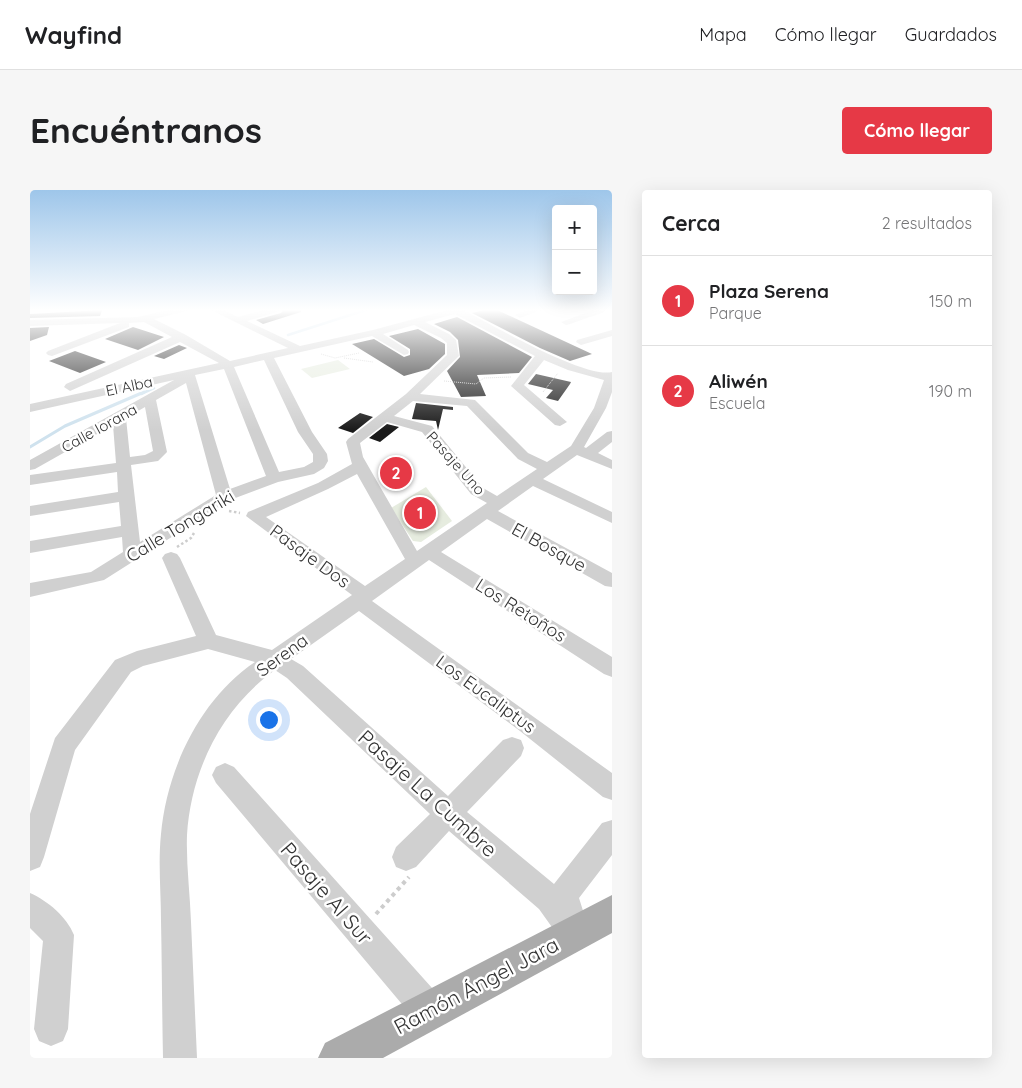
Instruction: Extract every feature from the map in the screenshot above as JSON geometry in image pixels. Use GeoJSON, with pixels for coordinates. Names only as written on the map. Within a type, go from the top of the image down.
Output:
{"type":"FeatureCollection","features":[{"type":"Feature","properties":{"kind":"main road","name":"Ramón Ángel Jara"},"geometry":{"type":"LineString","coordinates":[[340,1058],[612,913]]}},
{"type":"Feature","properties":{"kind":"street"},"geometry":{"type":"LineString","coordinates":[[52,353],[61,350]]}},
{"type":"Feature","properties":{"kind":"street"},"geometry":{"type":"LineString","coordinates":[[70,387],[154,350]]}},
{"type":"Feature","properties":{"kind":"street"},"geometry":{"type":"LineString","coordinates":[[203,350],[228,365],[274,478]]}},
{"type":"Feature","properties":{"kind":"street","name":"El Alba"},"geometry":{"type":"LineString","coordinates":[[30,408],[190,375],[296,350]]}},
{"type":"Feature","properties":{"kind":"street"},"geometry":{"type":"LineString","coordinates":[[400,350],[404,352]]}},
{"type":"Feature","properties":{"kind":"street"},"geometry":{"type":"LineString","coordinates":[[422,557],[360,466],[353,442],[410,397],[448,363],[453,356],[454,350]]}},
{"type":"Feature","properties":{"kind":"street"},"geometry":{"type":"LineString","coordinates":[[534,350],[565,365],[597,376],[611,377]]}},
{"type":"Feature","properties":{"kind":"street"},"geometry":{"type":"LineString","coordinates":[[543,354],[517,386],[560,422]]}},
{"type":"Feature","properties":{"kind":"street","name":"Calle Tongariki"},"geometry":{"type":"LineString","coordinates":[[30,590],[97,576],[132,553],[274,478],[314,469],[321,461],[320,454],[305,432],[266,356]]}},
{"type":"Feature","properties":{"kind":"street"},"geometry":{"type":"LineString","coordinates":[[190,375],[223,505]]}},
{"type":"Feature","properties":{"kind":"street","name":"Calle Iorana"},"geometry":{"type":"LineString","coordinates":[[30,466],[150,400],[190,375]]}},
{"type":"Feature","properties":{"kind":"street","name":"Serena"},"geometry":{"type":"LineString","coordinates":[[582,452],[591,420],[611,377]]}},
{"type":"Feature","properties":{"kind":"street"},"geometry":{"type":"LineString","coordinates":[[410,397],[472,403],[541,475],[612,518]]}},
{"type":"Feature","properties":{"kind":"street"},"geometry":{"type":"LineString","coordinates":[[30,480],[158,456],[160,452],[150,400]]}},
{"type":"Feature","properties":{"kind":"street"},"geometry":{"type":"LineString","coordinates":[[541,406],[591,420]]}},
{"type":"Feature","properties":{"kind":"street"},"geometry":{"type":"LineString","coordinates":[[119,417],[132,553]]}},
{"type":"Feature","properties":{"kind":"street","name":"Pasaje Uno"},"geometry":{"type":"LineString","coordinates":[[383,417],[427,429],[493,508]]}},
{"type":"Feature","properties":{"kind":"street","name":"Serena"},"geometry":{"type":"LineString","coordinates":[[180,1058],[174,832],[182,786],[198,744],[218,711],[244,682],[275,659],[541,475],[612,435]]}},
{"type":"Feature","properties":{"kind":"street"},"geometry":{"type":"LineString","coordinates":[[582,452],[612,464]]}},
{"type":"Feature","properties":{"kind":"street"},"geometry":{"type":"LineString","coordinates":[[254,516],[322,486],[360,466]]}},
{"type":"Feature","properties":{"kind":"street"},"geometry":{"type":"LineString","coordinates":[[30,512],[126,496]]}},
{"type":"Feature","properties":{"kind":"street","name":"El Bosque"},"geometry":{"type":"LineString","coordinates":[[493,508],[612,581]]}},
{"type":"Feature","properties":{"kind":"street","name":"Pasaje Dos"},"geometry":{"type":"LineString","coordinates":[[254,516],[363,598]]}},
{"type":"Feature","properties":{"kind":"street"},"geometry":{"type":"LineString","coordinates":[[30,547],[130,530]]}},
{"type":"Feature","properties":{"kind":"street","name":"Los Retoños"},"geometry":{"type":"LineString","coordinates":[[422,557],[612,668]]}},
{"type":"Feature","properties":{"kind":"street"},"geometry":{"type":"LineString","coordinates":[[30,857],[64,746],[123,666],[137,659],[208,641],[171,558]]}},
{"type":"Feature","properties":{"kind":"street","name":"Los Eucaliptus"},"geometry":{"type":"LineString","coordinates":[[363,598],[612,788]]}},
{"type":"Feature","properties":{"kind":"street","name":"Pasaje La Cumbre"},"geometry":{"type":"LineString","coordinates":[[208,641],[275,659],[296,672],[449,814],[548,899],[575,933]]}},
{"type":"Feature","properties":{"kind":"street"},"geometry":{"type":"LineString","coordinates":[[406,857],[512,748]]}},
{"type":"Feature","properties":{"kind":"street","name":"Pasaje Al Sur"},"geometry":{"type":"LineString","coordinates":[[225,775],[429,1010]]}},
{"type":"Feature","properties":{"kind":"street"},"geometry":{"type":"LineString","coordinates":[[575,933],[564,895],[612,834]]}},
{"type":"Feature","properties":{"kind":"street"},"geometry":{"type":"LineString","coordinates":[[30,908],[60,935],[51,1029]]}},
{"type":"Feature","properties":{"kind":"path"},"geometry":{"type":"LineString","coordinates":[[314,350],[327,358],[359,353]]}},
{"type":"Feature","properties":{"kind":"path"},"geometry":{"type":"LineString","coordinates":[[343,357],[373,362]]}},
{"type":"Feature","properties":{"kind":"path"},"geometry":{"type":"LineString","coordinates":[[541,406],[555,376],[565,365]]}},
{"type":"Feature","properties":{"kind":"path"},"geometry":{"type":"LineString","coordinates":[[429,379],[476,384],[484,378],[502,376],[522,379]]}},
{"type":"Feature","properties":{"kind":"path"},"geometry":{"type":"LineString","coordinates":[[223,505],[231,510],[254,516]]}},
{"type":"Feature","properties":{"kind":"path"},"geometry":{"type":"LineString","coordinates":[[171,558],[175,548],[191,538],[194,532]]}},
{"type":"Feature","properties":{"kind":"path"},"geometry":{"type":"LineString","coordinates":[[360,932],[411,874],[406,857]]}},
{"type":"Feature","properties":{"kind":"shaded area"},"geometry":{"type":"Polygon","coordinates":[[[338,360],[350,369],[312,378],[301,369],[338,360]]]}},
{"type":"Feature","properties":{"kind":"shaded area"},"geometry":{"type":"Polygon","coordinates":[[[426,487],[452,521],[421,542],[413,541],[391,508],[426,487]]]}},
{"type":"Feature","properties":{"kind":"building"},"geometry":{"type":"Polygon","coordinates":[[[169,350],[184,350],[164,359],[154,356],[169,350]]]}},
{"type":"Feature","properties":{"kind":"building"},"geometry":{"type":"Polygon","coordinates":[[[361,350],[392,350],[404,357],[410,355],[410,350],[445,350],[445,354],[429,369],[404,376],[361,350]]]}},
{"type":"Feature","properties":{"kind":"building"},"geometry":{"type":"Polygon","coordinates":[[[459,350],[518,350],[532,357],[519,373],[477,375],[486,396],[461,397],[447,371],[460,357],[459,350]]]}},
{"type":"Feature","properties":{"kind":"building"},"geometry":{"type":"Polygon","coordinates":[[[543,350],[582,350],[592,354],[570,361],[543,350]]]}},
{"type":"Feature","properties":{"kind":"building"},"geometry":{"type":"Polygon","coordinates":[[[75,351],[106,362],[80,373],[49,361],[75,351]]]}},
{"type":"Feature","properties":{"kind":"building"},"geometry":{"type":"Polygon","coordinates":[[[536,374],[571,382],[558,401],[546,398],[553,390],[528,384],[536,374]]]}},
{"type":"Feature","properties":{"kind":"building"},"geometry":{"type":"Polygon","coordinates":[[[416,403],[453,407],[453,410],[443,409],[438,430],[436,421],[412,419],[416,403]]]}},
{"type":"Feature","properties":{"kind":"building"},"geometry":{"type":"Polygon","coordinates":[[[360,413],[373,417],[353,433],[338,428],[360,413]]]}},
{"type":"Feature","properties":{"kind":"building"},"geometry":{"type":"Polygon","coordinates":[[[387,424],[399,427],[380,442],[369,438],[387,424]]]}},
{"type":"Feature","properties":{"kind":"waterway"},"geometry":{"type":"LineString","coordinates":[[141,394],[154,388]]}},
{"type":"Feature","properties":{"kind":"waterway"},"geometry":{"type":"LineString","coordinates":[[30,447],[65,426],[144,392]]}},
{"type":"Feature","properties":{"kind":"place","name":"Aliwén"},"geometry":{"type":"Point","coordinates":[396,473]}},
{"type":"Feature","properties":{"kind":"place","name":"Plaza Serena"},"geometry":{"type":"Point","coordinates":[420,513]}}]}
